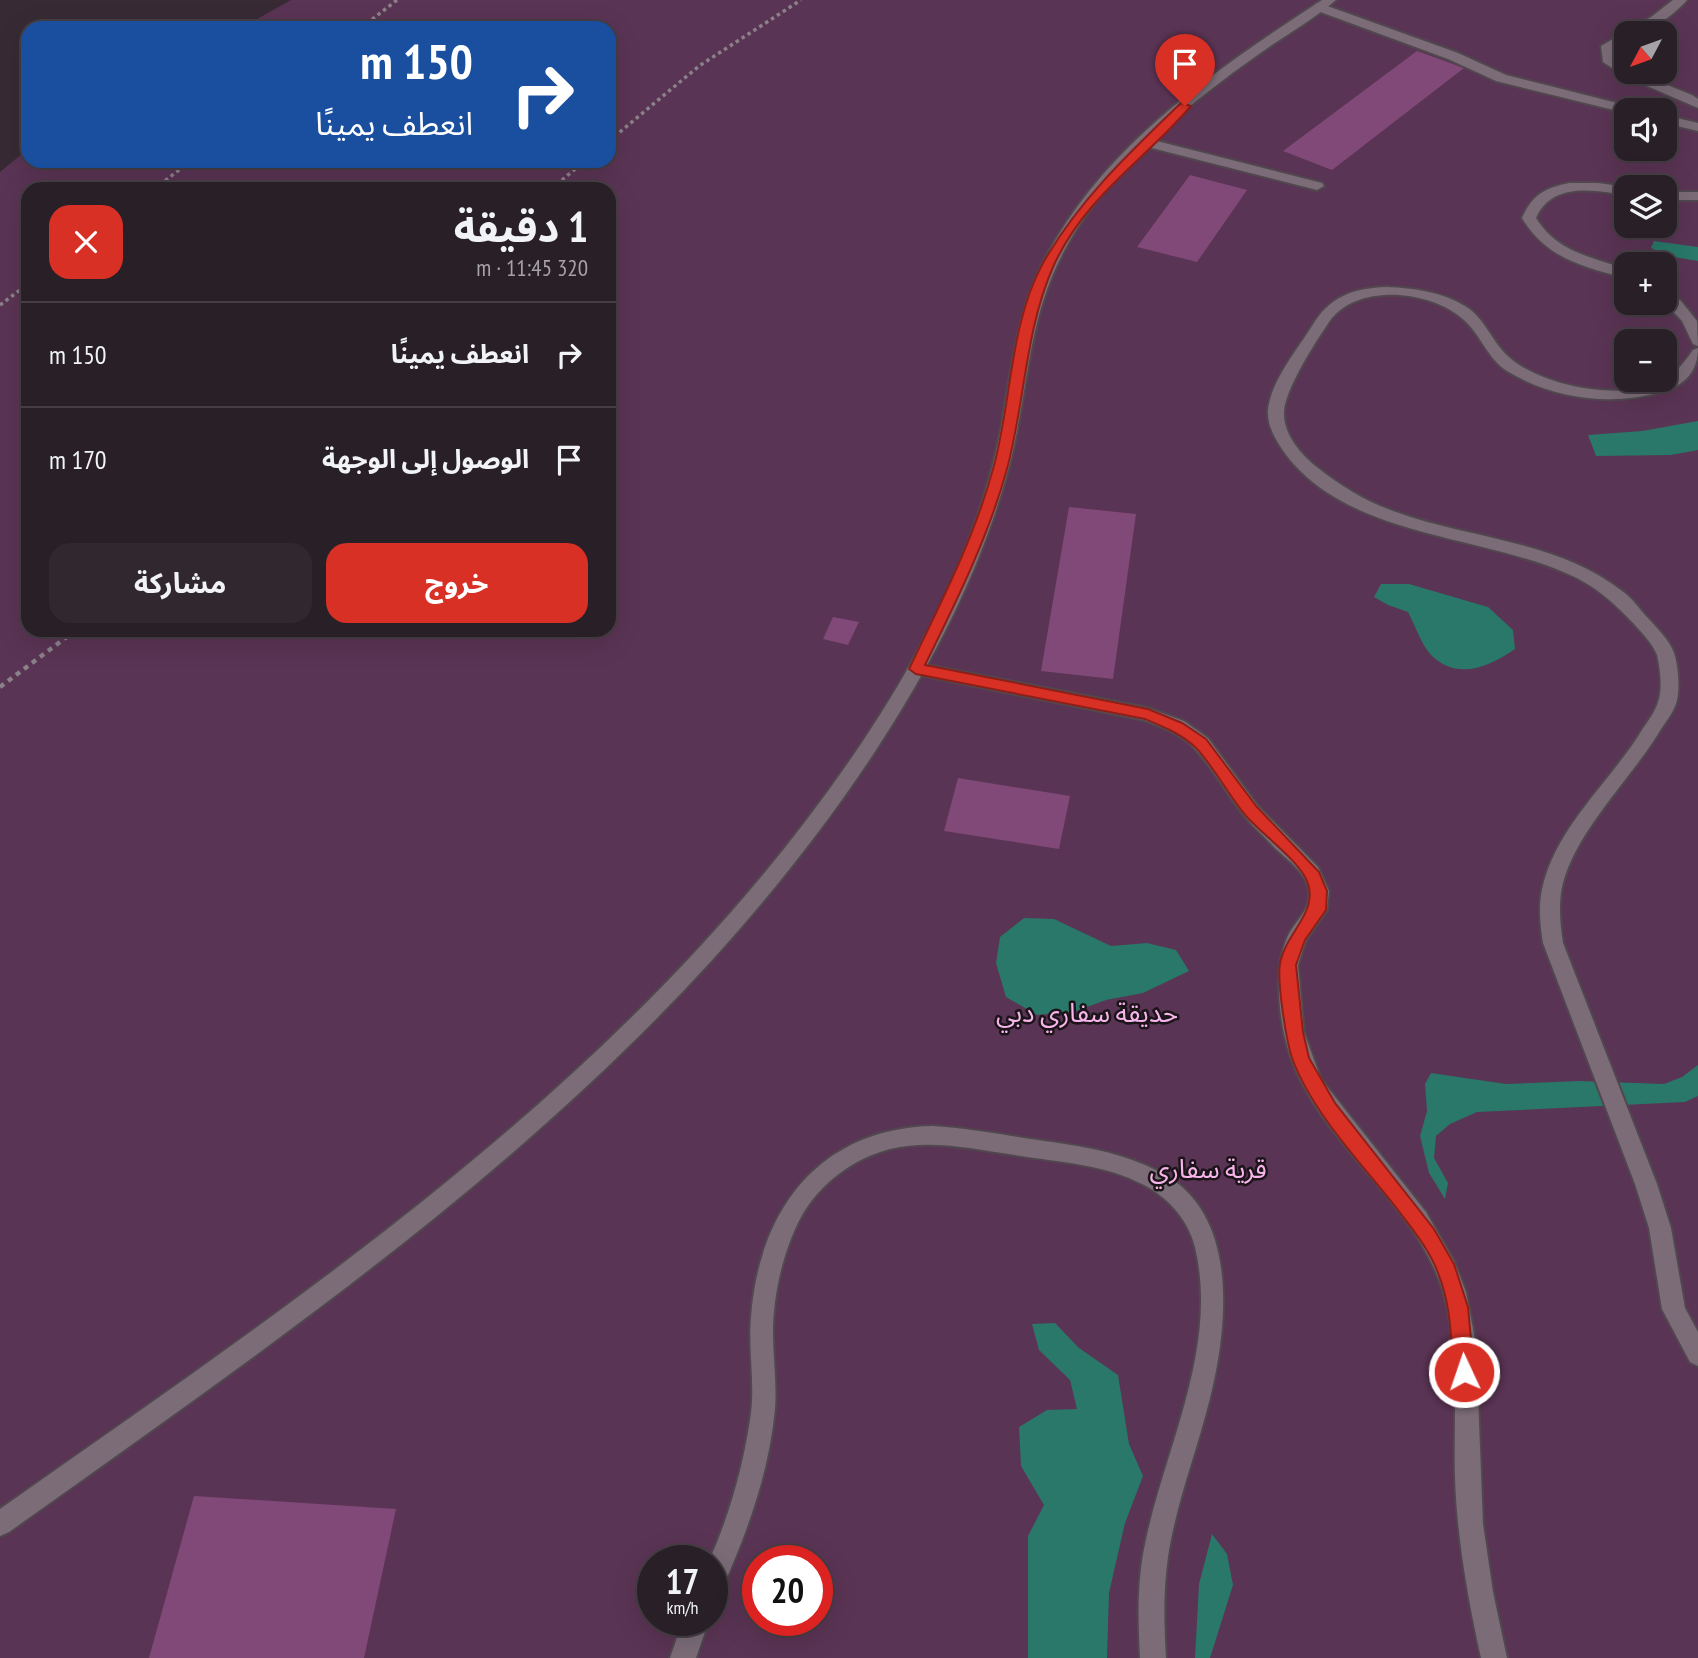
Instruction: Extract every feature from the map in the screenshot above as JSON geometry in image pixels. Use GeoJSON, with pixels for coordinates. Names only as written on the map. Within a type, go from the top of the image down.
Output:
{"type":"FeatureCollection","features":[{"type":"Feature","properties":{"kind":"street"},"geometry":{"type":"LineString","coordinates":[[1653,21],[1681,0]]}},
{"type":"Feature","properties":{"kind":"street"},"geometry":{"type":"LineString","coordinates":[[0,1524],[340,1280],[504,1149],[643,1020],[757,897],[847,779],[916,669],[966,565],[1000,468],[1028,320],[1048,266],[1078,216],[1144,142],[1272,38],[1324,3],[1501,78],[1614,106]]}},
{"type":"Feature","properties":{"kind":"street"},"geometry":{"type":"LineString","coordinates":[[1614,44],[1606,49],[1609,62],[1614,66]]}},
{"type":"Feature","properties":{"kind":"street"},"geometry":{"type":"LineString","coordinates":[[1651,84],[1685,96],[1698,104]]}},
{"type":"Feature","properties":{"kind":"street"},"geometry":{"type":"LineString","coordinates":[[1677,122],[1698,127]]}},
{"type":"Feature","properties":{"kind":"street"},"geometry":{"type":"LineString","coordinates":[[1144,142],[1317,186]]}},
{"type":"Feature","properties":{"kind":"street"},"geometry":{"type":"LineString","coordinates":[[1614,189],[1597,186],[1570,187],[1547,193],[1533,204],[1529,218],[1536,234],[1554,248],[1580,260],[1614,270]]}},
{"type":"Feature","properties":{"kind":"street"},"geometry":{"type":"LineString","coordinates":[[1677,196],[1698,196]]}},
{"type":"Feature","properties":{"kind":"street"},"geometry":{"type":"LineString","coordinates":[[1698,354],[1692,368],[1674,383],[1644,392],[1610,395],[1572,391],[1537,380],[1507,365],[1489,344],[1480,324],[1458,307],[1427,296],[1393,291],[1361,294],[1335,304],[1321,320],[1286,381],[1276,413],[1289,450],[1322,484],[1372,511],[1431,529],[1522,551],[1585,574],[1635,609],[1665,653],[1669,699],[1646,741],[1566,851],[1553,879],[1549,910],[1553,943],[1627,1142],[1646,1184],[1660,1228],[1674,1309],[1698,1355]]}},
{"type":"Feature","properties":{"kind":"street"},"geometry":{"type":"LineString","coordinates":[[1677,304],[1684,310],[1695,329],[1698,341]]}},
{"type":"Feature","properties":{"kind":"street"},"geometry":{"type":"LineString","coordinates":[[916,669],[1138,712],[1177,726],[1201,743],[1251,811],[1311,872],[1319,891],[1317,910],[1297,938],[1288,965],[1294,1032],[1312,1083],[1428,1234],[1447,1270],[1459,1307],[1472,1544],[1493,1658]]}},
{"type":"Feature","properties":{"kind":"street"},"geometry":{"type":"LineString","coordinates":[[727,1545],[746,1499],[757,1452],[763,1405],[762,1317],[769,1276],[795,1208],[815,1181],[851,1155],[872,1145],[907,1136],[943,1136],[1108,1160],[1141,1171],[1171,1189],[1194,1215],[1205,1244],[1213,1295],[1210,1348],[1157,1546],[1152,1600],[1153,1658]]}},
{"type":"Feature","properties":{"kind":"street"},"geometry":{"type":"LineString","coordinates":[[683,1658],[691,1636]]}},
{"type":"Feature","properties":{"kind":"path"},"geometry":{"type":"LineString","coordinates":[[371,21],[397,0]]}},
{"type":"Feature","properties":{"kind":"path"},"geometry":{"type":"LineString","coordinates":[[616,135],[699,66],[801,0]]}},
{"type":"Feature","properties":{"kind":"path"},"geometry":{"type":"LineString","coordinates":[[163,182],[182,168]]}},
{"type":"Feature","properties":{"kind":"path"},"geometry":{"type":"LineString","coordinates":[[560,182],[576,168]]}},
{"type":"Feature","properties":{"kind":"path"},"geometry":{"type":"LineString","coordinates":[[0,305],[21,289]]}},
{"type":"Feature","properties":{"kind":"path"},"geometry":{"type":"LineString","coordinates":[[0,687],[67,637]]}},
{"type":"Feature","properties":{"kind":"green space","name":"قرية سفاري"},"geometry":{"type":"Polygon","coordinates":[[[291,0],[1698,0],[1698,1658],[0,1658],[0,172],[21,155],[21,168],[616,168],[616,21],[254,21],[291,0]]]}},
{"type":"Feature","properties":{"kind":"shaded area"},"geometry":{"type":"Polygon","coordinates":[[[1654,241],[1698,247],[1698,261],[1677,258],[1677,252],[1660,252],[1651,248],[1654,241]]]}},
{"type":"Feature","properties":{"kind":"shaded area"},"geometry":{"type":"Polygon","coordinates":[[[1698,421],[1698,450],[1671,455],[1596,456],[1588,435],[1642,431],[1698,421]]]}},
{"type":"Feature","properties":{"kind":"shaded area"},"geometry":{"type":"Polygon","coordinates":[[[1381,584],[1409,584],[1488,607],[1513,630],[1515,649],[1484,666],[1473,669],[1451,668],[1427,651],[1408,612],[1374,597],[1381,584]]]}},
{"type":"Feature","properties":{"kind":"shaded area"},"geometry":{"type":"Polygon","coordinates":[[[1024,918],[1054,919],[1111,946],[1147,943],[1176,950],[1189,971],[1143,993],[1106,1000],[1076,1011],[1037,1015],[1006,997],[996,963],[1000,937],[1024,918]]]}},
{"type":"Feature","properties":{"kind":"shaded area"},"geometry":{"type":"Polygon","coordinates":[[[1698,1065],[1698,1096],[1685,1102],[1477,1112],[1450,1124],[1436,1136],[1434,1158],[1448,1183],[1445,1199],[1429,1173],[1420,1136],[1427,1111],[1425,1084],[1431,1073],[1506,1084],[1579,1081],[1664,1084],[1682,1077],[1698,1065]]]}},
{"type":"Feature","properties":{"kind":"shaded area"},"geometry":{"type":"Polygon","coordinates":[[[1055,1323],[1079,1348],[1118,1375],[1129,1444],[1143,1476],[1125,1523],[1109,1593],[1107,1658],[1028,1658],[1028,1536],[1044,1505],[1021,1466],[1019,1427],[1047,1410],[1077,1409],[1070,1380],[1039,1350],[1032,1324],[1055,1323]]]}},
{"type":"Feature","properties":{"kind":"shaded area"},"geometry":{"type":"Polygon","coordinates":[[[1212,1534],[1227,1554],[1233,1585],[1210,1658],[1195,1658],[1199,1584],[1212,1534]]]}},
{"type":"Feature","properties":{"kind":"building"},"geometry":{"type":"Polygon","coordinates":[[[1417,51],[1464,68],[1332,170],[1283,151],[1417,51]]]}},
{"type":"Feature","properties":{"kind":"building"},"geometry":{"type":"Polygon","coordinates":[[[1190,175],[1247,190],[1197,262],[1137,247],[1190,175]]]}},
{"type":"Feature","properties":{"kind":"building"},"geometry":{"type":"Polygon","coordinates":[[[1069,507],[1136,514],[1113,679],[1041,671],[1069,507]]]}},
{"type":"Feature","properties":{"kind":"building"},"geometry":{"type":"Polygon","coordinates":[[[833,617],[859,622],[848,645],[823,639],[833,617]]]}},
{"type":"Feature","properties":{"kind":"building"},"geometry":{"type":"Polygon","coordinates":[[[958,778],[1070,796],[1059,849],[944,831],[958,778]]]}},
{"type":"Feature","properties":{"kind":"building"},"geometry":{"type":"Polygon","coordinates":[[[194,1496],[396,1509],[364,1658],[149,1658],[194,1496]]]}},
{"type":"Feature","properties":{"kind":"route"},"geometry":{"type":"LineString","coordinates":[[1185,106],[1115,172],[1078,216],[1048,266],[1028,320],[1019,379],[1000,468],[966,565],[916,669],[1148,714],[1177,726],[1201,743],[1251,811],[1311,872],[1319,891],[1317,910],[1297,938],[1288,965],[1294,1032],[1301,1058],[1312,1083],[1329,1108],[1428,1234],[1447,1270],[1459,1307],[1464,1372]]}},
{"type":"Feature","properties":{"kind":"park label","name":"حديقة سفاري دبي"},"geometry":{"type":"Point","coordinates":[1087,1012]}}]}
